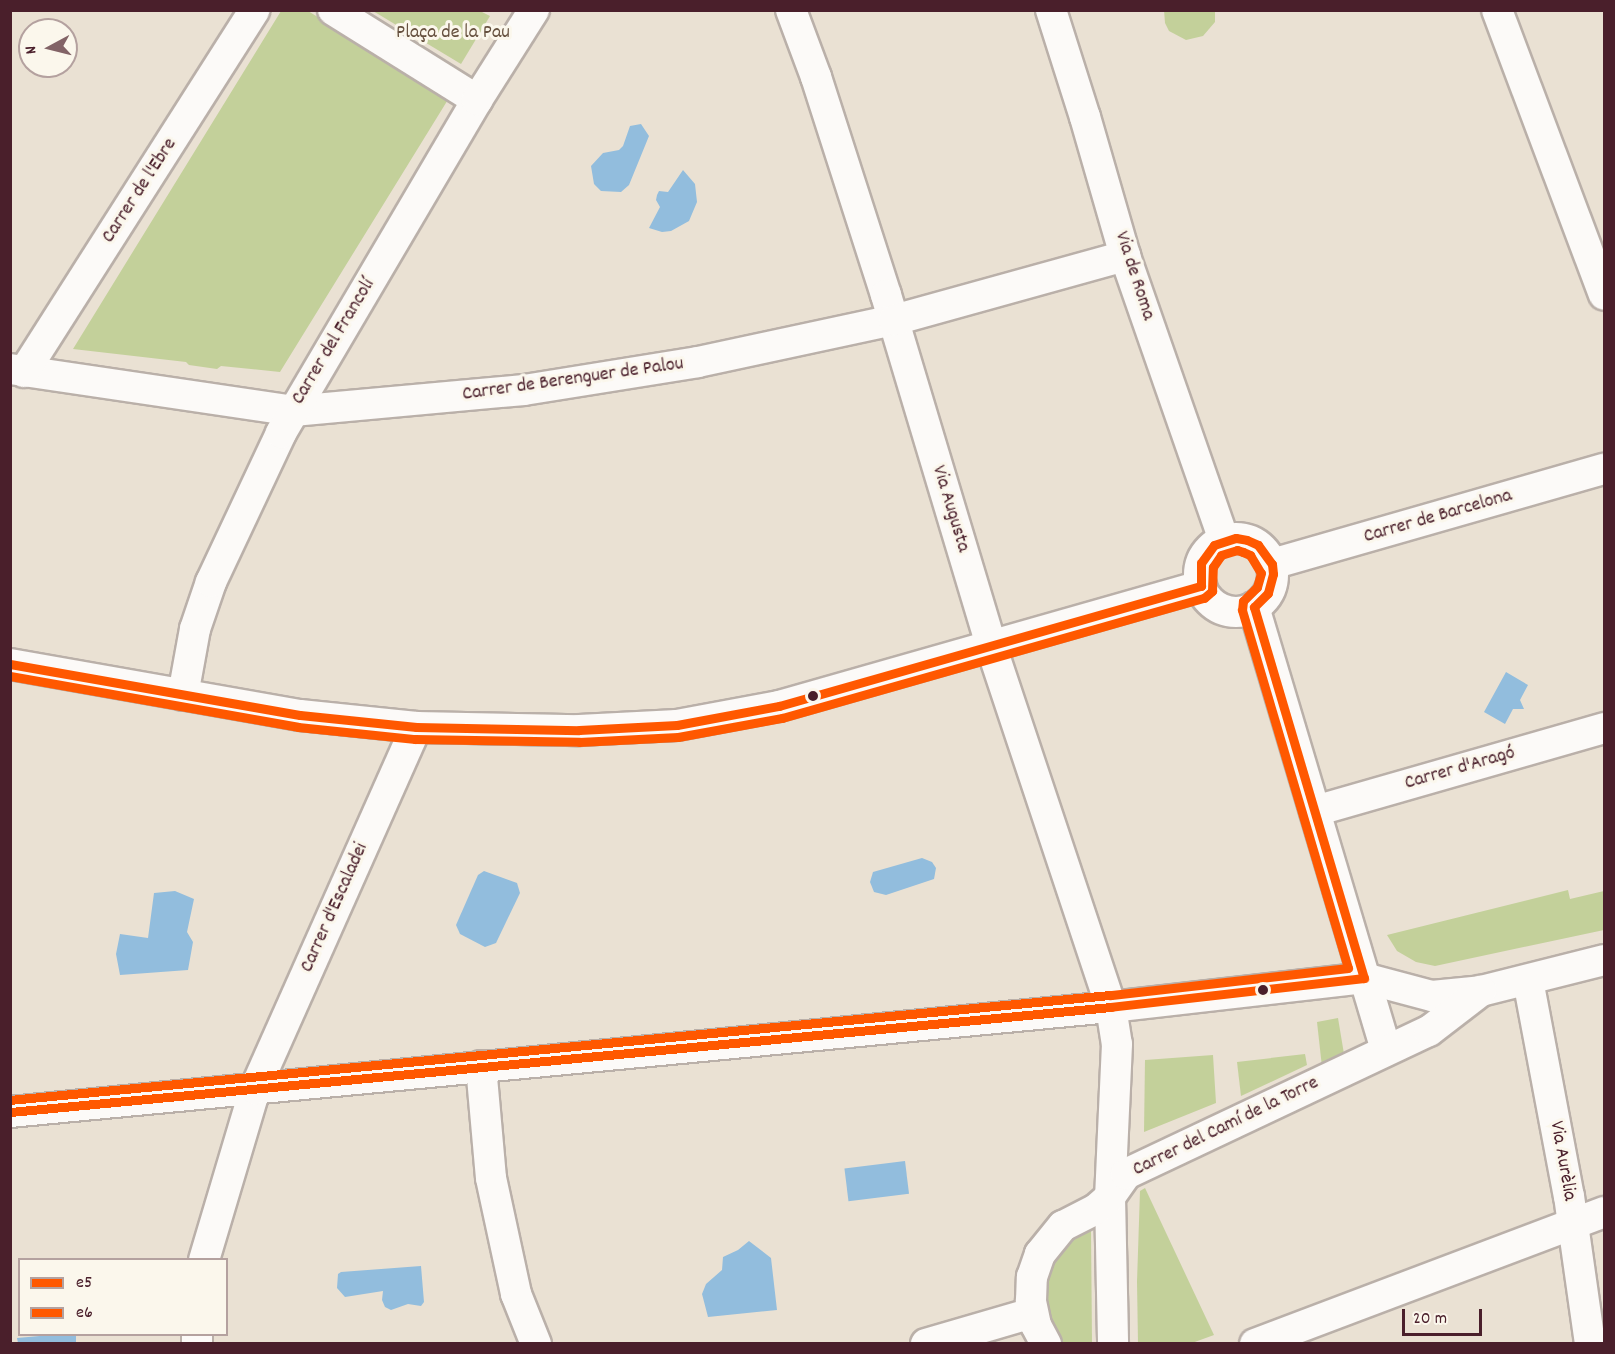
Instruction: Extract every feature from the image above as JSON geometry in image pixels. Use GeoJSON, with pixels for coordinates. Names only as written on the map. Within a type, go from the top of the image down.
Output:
{"type":"FeatureCollection","features":[{"type":"Feature","properties":{"kind":"street","name":"Carrer de l'Ebre"},"geometry":{"type":"LineString","coordinates":[[17,370],[255,10]]}},
{"type":"Feature","properties":{"kind":"street"},"geometry":{"type":"LineString","coordinates":[[333,10],[477,100]]}},
{"type":"Feature","properties":{"kind":"street","name":"Carrer del Francolí"},"geometry":{"type":"LineString","coordinates":[[183,695],[195,629],[211,582],[293,411],[477,100],[534,10]]}},
{"type":"Feature","properties":{"kind":"street","name":"Via Augusta"},"geometry":{"type":"LineString","coordinates":[[791,10],[816,77],[894,320],[991,646],[1111,1007],[1117,1044],[1110,1197],[1113,1344]]}},
{"type":"Feature","properties":{"kind":"street","name":"Via de Roma"},"geometry":{"type":"LineString","coordinates":[[1051,10],[1125,256],[1224,540]]}},
{"type":"Feature","properties":{"kind":"street"},"geometry":{"type":"LineString","coordinates":[[1497,10],[1605,295]]}},
{"type":"Feature","properties":{"kind":"street","name":"Carrer de Berenguer de Palou"},"geometry":{"type":"LineString","coordinates":[[17,370],[293,411],[524,390],[698,362],[894,320],[1125,256]]}},
{"type":"Feature","properties":{"kind":"street","name":"Carrer de Barcelona"},"geometry":{"type":"LineString","coordinates":[[1272,564],[1605,469]]}},
{"type":"Feature","properties":{"kind":"street"},"geometry":{"type":"LineString","coordinates":[[1236,538],[1258,545],[1272,564],[1274,574],[1268,594],[1254,607],[1233,612],[1222,609],[1206,596],[1201,586],[1201,563],[1214,545],[1224,540],[1236,538]]}},
{"type":"Feature","properties":{"kind":"street"},"geometry":{"type":"LineString","coordinates":[[10,664],[300,715],[416,727],[579,730],[677,725],[779,706],[1201,586]]}},
{"type":"Feature","properties":{"kind":"street"},"geometry":{"type":"LineString","coordinates":[[1254,607],[1386,1050]]}},
{"type":"Feature","properties":{"kind":"street","name":"Carrer d'Escaladei"},"geometry":{"type":"LineString","coordinates":[[205,1258],[255,1089],[416,727]]}},
{"type":"Feature","properties":{"kind":"street","name":"Carrer d'Aragó"},"geometry":{"type":"LineString","coordinates":[[1315,811],[1605,728]]}},
{"type":"Feature","properties":{"kind":"street"},"geometry":{"type":"LineString","coordinates":[[10,1112],[1111,1007],[1364,978],[1432,996],[1481,991],[1605,960]]}},
{"type":"Feature","properties":{"kind":"street","name":"Via Aurèlia"},"geometry":{"type":"LineString","coordinates":[[1528,980],[1573,1224],[1590,1344]]}},
{"type":"Feature","properties":{"kind":"street","name":"Carrer del Camí de la Torre"},"geometry":{"type":"LineString","coordinates":[[1032,1313],[1032,1277],[1047,1244],[1063,1226],[1095,1210],[1110,1197],[1126,1174],[1429,1031],[1481,991]]}},
{"type":"Feature","properties":{"kind":"street"},"geometry":{"type":"LineString","coordinates":[[481,1066],[492,1178],[516,1294],[536,1344]]}},
{"type":"Feature","properties":{"kind":"street"},"geometry":{"type":"LineString","coordinates":[[1255,1344],[1605,1212]]}},
{"type":"Feature","properties":{"kind":"street"},"geometry":{"type":"LineString","coordinates":[[926,1344],[1032,1313],[1046,1344]]}},
{"type":"Feature","properties":{"kind":"green space"},"geometry":{"type":"Polygon","coordinates":[[[1164,10],[1215,11],[1215,22],[1203,36],[1186,40],[1169,31],[1165,23],[1164,10]]]}},
{"type":"Feature","properties":{"kind":"green space"},"geometry":{"type":"Polygon","coordinates":[[[281,11],[308,11],[449,98],[280,372],[221,366],[217,369],[189,365],[186,362],[73,349],[281,11]]]}},
{"type":"Feature","properties":{"kind":"green space","name":"Plaça de la Pau"},"geometry":{"type":"Polygon","coordinates":[[[373,11],[480,11],[490,16],[461,64],[373,11]]]}},
{"type":"Feature","properties":{"kind":"green space"},"geometry":{"type":"Polygon","coordinates":[[[1568,890],[1570,899],[1604,891],[1604,930],[1435,966],[1416,962],[1397,951],[1387,935],[1568,890]]]}},
{"type":"Feature","properties":{"kind":"green space"},"geometry":{"type":"Polygon","coordinates":[[[1338,1018],[1345,1060],[1322,1067],[1317,1022],[1338,1018]]]}},
{"type":"Feature","properties":{"kind":"green space"},"geometry":{"type":"Polygon","coordinates":[[[1305,1054],[1307,1065],[1241,1096],[1237,1062],[1305,1054]]]}},
{"type":"Feature","properties":{"kind":"green space"},"geometry":{"type":"Polygon","coordinates":[[[1213,1055],[1216,1103],[1144,1132],[1145,1060],[1213,1055]]]}},
{"type":"Feature","properties":{"kind":"green space"},"geometry":{"type":"Polygon","coordinates":[[[1145,1188],[1214,1335],[1192,1343],[1138,1343],[1137,1282],[1140,1191],[1145,1188]]]}},
{"type":"Feature","properties":{"kind":"green space"},"geometry":{"type":"Polygon","coordinates":[[[1091,1230],[1092,1343],[1064,1343],[1046,1321],[1040,1289],[1063,1239],[1091,1230]]]}},
{"type":"Feature","properties":{"kind":"water"},"geometry":{"type":"Polygon","coordinates":[[[641,124],[649,136],[629,185],[621,192],[601,191],[594,184],[591,166],[603,153],[619,150],[623,146],[630,126],[641,124]]]}},
{"type":"Feature","properties":{"kind":"water"},"geometry":{"type":"Polygon","coordinates":[[[683,170],[695,184],[697,202],[689,221],[671,231],[662,232],[649,228],[660,207],[656,200],[659,191],[668,192],[683,170]]]}},
{"type":"Feature","properties":{"kind":"water"},"geometry":{"type":"Polygon","coordinates":[[[1506,672],[1528,685],[1520,700],[1524,709],[1513,709],[1505,724],[1484,712],[1506,672]]]}},
{"type":"Feature","properties":{"kind":"water"},"geometry":{"type":"Polygon","coordinates":[[[922,858],[932,862],[936,868],[934,879],[886,895],[874,892],[870,882],[873,872],[922,858]]]}},
{"type":"Feature","properties":{"kind":"water"},"geometry":{"type":"Polygon","coordinates":[[[484,871],[517,883],[520,893],[496,943],[485,947],[460,934],[456,925],[478,875],[484,871]]]}},
{"type":"Feature","properties":{"kind":"water"},"geometry":{"type":"Polygon","coordinates":[[[175,891],[194,899],[187,932],[193,942],[188,970],[120,975],[116,954],[120,934],[148,938],[154,893],[175,891]]]}},
{"type":"Feature","properties":{"kind":"water"},"geometry":{"type":"Polygon","coordinates":[[[905,1161],[909,1194],[848,1201],[844,1168],[905,1161]]]}},
{"type":"Feature","properties":{"kind":"water"},"geometry":{"type":"Polygon","coordinates":[[[749,1241],[771,1258],[777,1310],[708,1317],[702,1294],[706,1284],[722,1270],[723,1257],[738,1250],[749,1241]]]}},
{"type":"Feature","properties":{"kind":"water"},"geometry":{"type":"Polygon","coordinates":[[[421,1266],[424,1302],[421,1306],[408,1304],[391,1310],[385,1307],[382,1300],[383,1291],[345,1297],[337,1288],[338,1274],[341,1272],[421,1266]]]}},
{"type":"Feature","properties":{"kind":"water"},"geometry":{"type":"Polygon","coordinates":[[[76,1336],[76,1343],[18,1343],[17,1338],[76,1336]]]}},
{"type":"Feature","properties":{"kind":"transit line","name":"e5"},"geometry":{"type":"LineString","coordinates":[[10,664],[300,715],[416,727],[579,730],[677,725],[779,706],[1201,586],[1201,563],[1214,545],[1236,538],[1247,540],[1258,545],[1272,564],[1273,574],[1268,593],[1254,607],[1364,978],[1111,1007],[10,1112]]}},
{"type":"Feature","properties":{"kind":"transit line","name":"e6"},"geometry":{"type":"LineString","coordinates":[[10,676],[298,727],[415,739],[579,742],[678,737],[782,718],[1204,598],[1212,591],[1213,567],[1221,555],[1237,550],[1250,555],[1261,573],[1257,587],[1243,601],[1242,610],[1348,968],[1110,995],[10,1100]]}}]}
